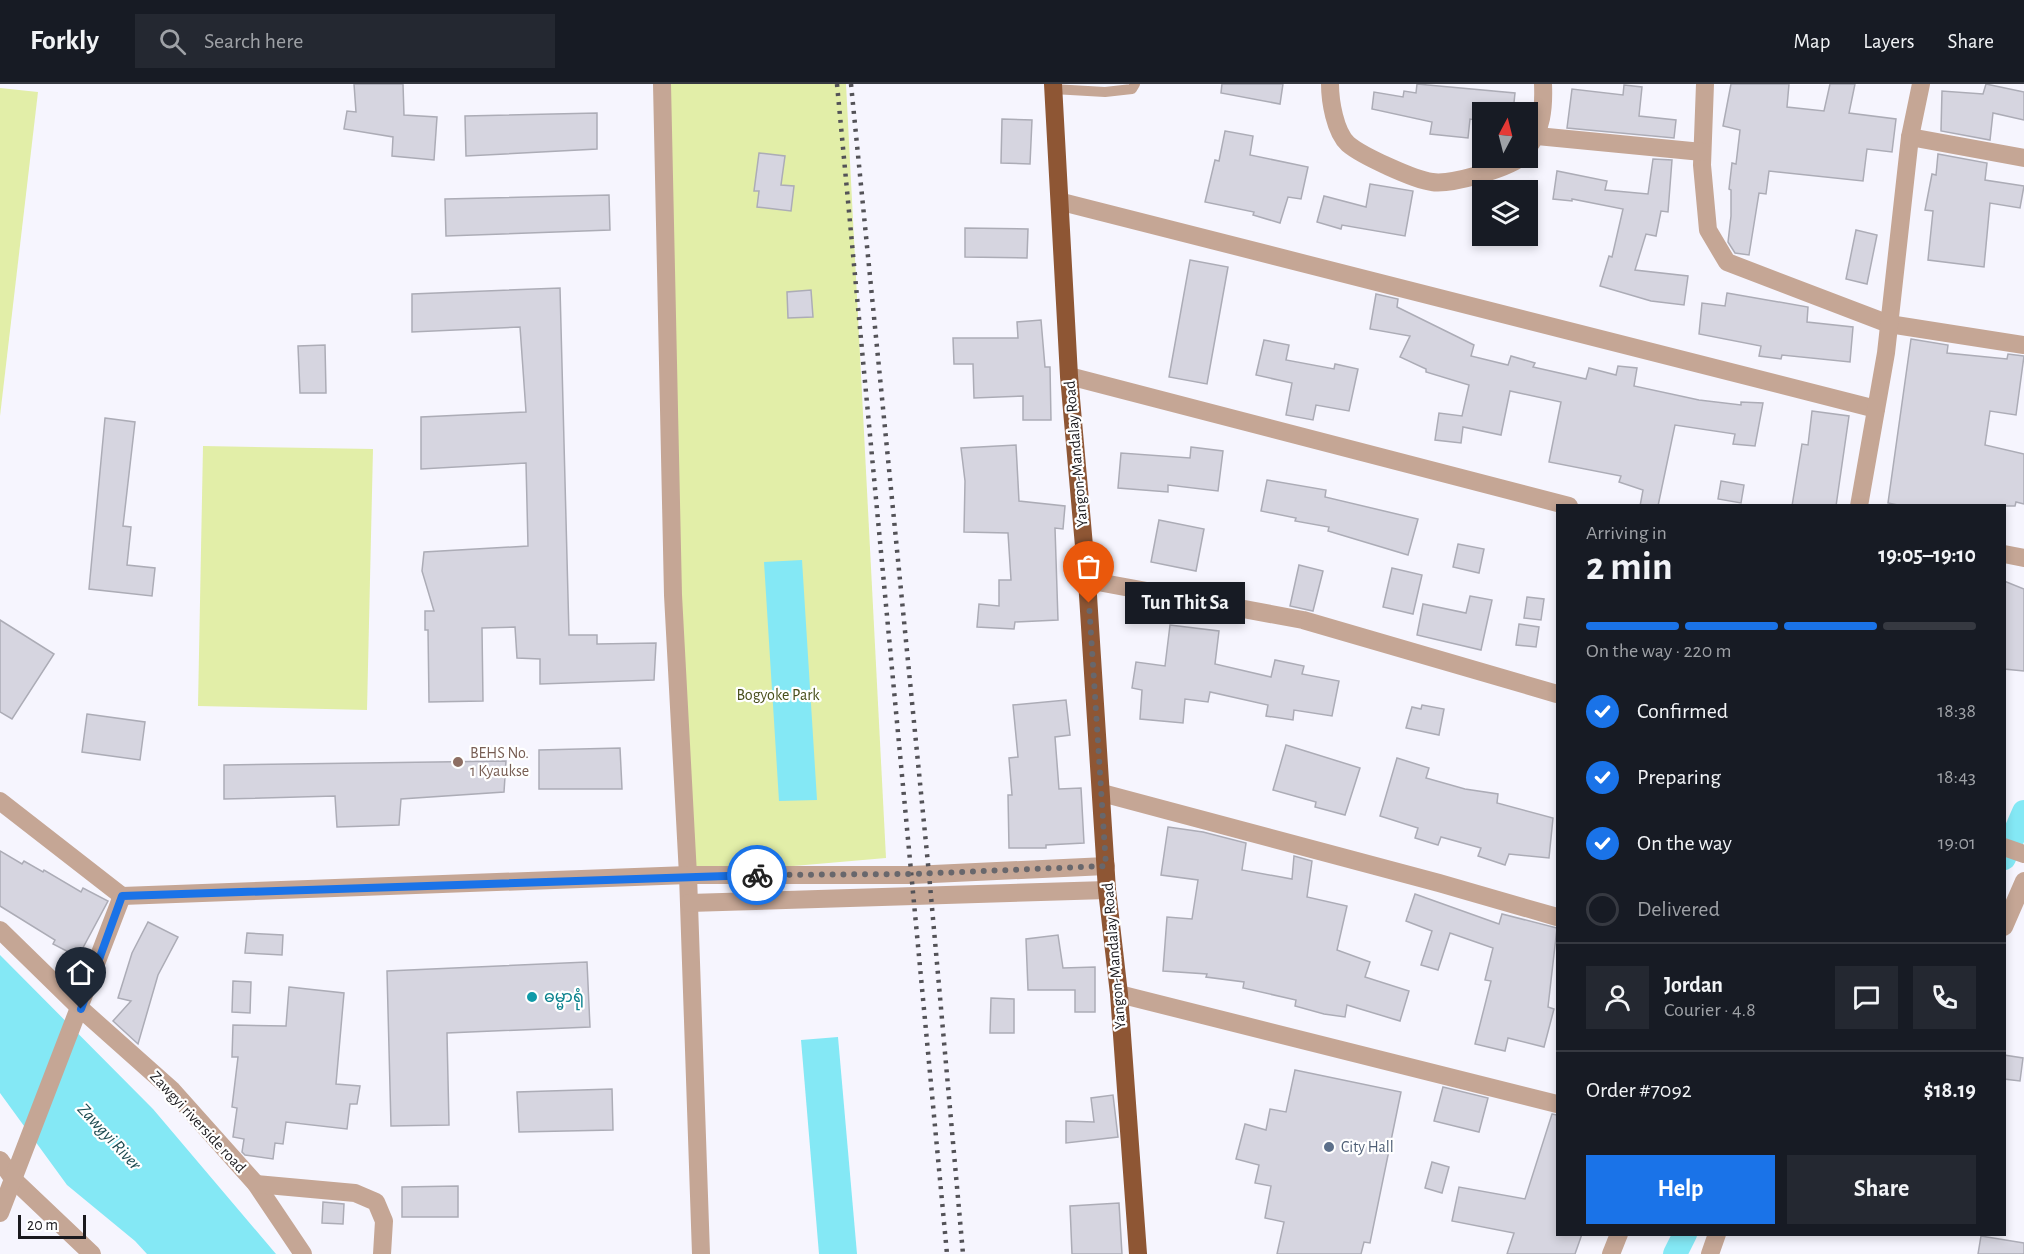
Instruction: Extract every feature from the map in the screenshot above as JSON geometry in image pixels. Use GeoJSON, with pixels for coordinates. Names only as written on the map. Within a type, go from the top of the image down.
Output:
{"type":"FeatureCollection","features":[{"type":"Feature","properties":{"kind":"highway","name":"Yangon-Mandalay Road"},"geometry":{"type":"LineString","coordinates":[[1053,87],[1062,202],[1070,376],[1088,580],[1107,890],[1119,994],[1138,1254]]}},
{"type":"Feature","properties":{"kind":"street"},"geometry":{"type":"LineString","coordinates":[[662,84],[674,595],[688,875],[701,1254]]}},
{"type":"Feature","properties":{"kind":"street"},"geometry":{"type":"LineString","coordinates":[[1330,84],[1331,108],[1347,143],[1381,163],[1433,182],[1490,172],[1499,168]]}},
{"type":"Feature","properties":{"kind":"street"},"geometry":{"type":"LineString","coordinates":[[1538,122],[1544,103],[1543,84]]}},
{"type":"Feature","properties":{"kind":"street"},"geometry":{"type":"LineString","coordinates":[[1705,84],[1702,152],[1708,230],[1727,262],[1888,324],[2024,345]]}},
{"type":"Feature","properties":{"kind":"street"},"geometry":{"type":"LineString","coordinates":[[1859,504],[1888,324],[1910,137],[1921,84]]}},
{"type":"Feature","properties":{"kind":"street"},"geometry":{"type":"LineString","coordinates":[[1910,137],[2024,158]]}},
{"type":"Feature","properties":{"kind":"street"},"geometry":{"type":"LineString","coordinates":[[1538,142],[1702,152]]}},
{"type":"Feature","properties":{"kind":"street"},"geometry":{"type":"LineString","coordinates":[[1062,202],[1876,410]]}},
{"type":"Feature","properties":{"kind":"street"},"geometry":{"type":"LineString","coordinates":[[1070,376],[1561,504]]}},
{"type":"Feature","properties":{"kind":"street"},"geometry":{"type":"LineString","coordinates":[[2006,554],[2024,558]]}},
{"type":"Feature","properties":{"kind":"street"},"geometry":{"type":"LineString","coordinates":[[1088,580],[1303,620],[1556,694]]}},
{"type":"Feature","properties":{"kind":"street"},"geometry":{"type":"LineString","coordinates":[[1102,793],[1556,917]]}},
{"type":"Feature","properties":{"kind":"street"},"geometry":{"type":"LineString","coordinates":[[0,801],[122,896],[688,875],[912,874],[1106,866]]}},
{"type":"Feature","properties":{"kind":"street"},"geometry":{"type":"LineString","coordinates":[[2006,922],[2024,881]]}},
{"type":"Feature","properties":{"kind":"street"},"geometry":{"type":"LineString","coordinates":[[689,903],[1107,890]]}},
{"type":"Feature","properties":{"kind":"street"},"geometry":{"type":"LineString","coordinates":[[0,1213],[81,1009],[122,896]]}},
{"type":"Feature","properties":{"kind":"street","name":"Zawgyi riverside road"},"geometry":{"type":"LineString","coordinates":[[0,930],[81,1009],[172,1090],[256,1184],[303,1254]]}},
{"type":"Feature","properties":{"kind":"street"},"geometry":{"type":"LineString","coordinates":[[1119,994],[1556,1104]]}},
{"type":"Feature","properties":{"kind":"street"},"geometry":{"type":"LineString","coordinates":[[0,1160],[14,1180],[92,1254]]}},
{"type":"Feature","properties":{"kind":"street"},"geometry":{"type":"LineString","coordinates":[[256,1184],[355,1193],[376,1202],[384,1221],[382,1254]]}},
{"type":"Feature","properties":{"kind":"street"},"geometry":{"type":"LineString","coordinates":[[1611,1254],[1617,1236]]}},
{"type":"Feature","properties":{"kind":"street"},"geometry":{"type":"LineString","coordinates":[[1710,1254],[1716,1236]]}},
{"type":"Feature","properties":{"kind":"lane"},"geometry":{"type":"LineString","coordinates":[[1053,87],[1105,92],[1132,89],[1135,84]]}},
{"type":"Feature","properties":{"kind":"green space","name":"Bogyoke Park"},"geometry":{"type":"Polygon","coordinates":[[[661,84],[846,84],[886,858],[688,875],[661,84]]]}},
{"type":"Feature","properties":{"kind":"green space"},"geometry":{"type":"Polygon","coordinates":[[[0,88],[38,92],[0,416],[0,88]]]}},
{"type":"Feature","properties":{"kind":"green space"},"geometry":{"type":"Polygon","coordinates":[[[203,446],[373,449],[367,710],[198,706],[203,446]]]}},
{"type":"Feature","properties":{"kind":"water"},"geometry":{"type":"Polygon","coordinates":[[[802,560],[817,800],[779,801],[764,562],[802,560]]]}},
{"type":"Feature","properties":{"kind":"water","name":"Zawgyi River"},"geometry":{"type":"Polygon","coordinates":[[[0,955],[153,1109],[276,1254],[147,1254],[135,1241],[67,1185],[0,1093],[0,955]]]}},
{"type":"Feature","properties":{"kind":"water"},"geometry":{"type":"Polygon","coordinates":[[[838,1037],[857,1254],[819,1254],[801,1040],[838,1037]]]}},
{"type":"Feature","properties":{"kind":"building"},"geometry":{"type":"Polygon","coordinates":[[[354,84],[403,84],[404,115],[437,117],[434,160],[392,156],[393,137],[344,129],[347,111],[356,112],[354,84]]]}},
{"type":"Feature","properties":{"kind":"building"},"geometry":{"type":"Polygon","coordinates":[[[1222,84],[1283,84],[1280,104],[1221,93],[1222,84]]]}},
{"type":"Feature","properties":{"kind":"building"},"geometry":{"type":"Polygon","coordinates":[[[1417,84],[1515,93],[1514,102],[1472,102],[1472,119],[1470,119],[1468,138],[1430,134],[1432,122],[1372,109],[1374,92],[1403,97],[1404,91],[1416,93],[1417,84]]]}},
{"type":"Feature","properties":{"kind":"building"},"geometry":{"type":"Polygon","coordinates":[[[1731,84],[1789,84],[1787,107],[1824,111],[1830,84],[1855,84],[1849,113],[1896,119],[1892,152],[1867,149],[1863,181],[1769,171],[1766,194],[1759,193],[1749,255],[1735,253],[1728,242],[1731,216],[1731,190],[1729,189],[1732,163],[1736,164],[1740,130],[1723,126],[1731,84]]]}},
{"type":"Feature","properties":{"kind":"building"},"geometry":{"type":"Polygon","coordinates":[[[1986,84],[2024,92],[2024,120],[1993,113],[1990,140],[1941,131],[1942,91],[1983,94],[1986,84]]]}},
{"type":"Feature","properties":{"kind":"building"},"geometry":{"type":"Polygon","coordinates":[[[1624,85],[1642,87],[1639,116],[1676,120],[1674,138],[1567,128],[1572,89],[1623,95],[1624,85]]]}},
{"type":"Feature","properties":{"kind":"building"},"geometry":{"type":"Polygon","coordinates":[[[597,113],[597,149],[466,156],[465,116],[597,113]]]}},
{"type":"Feature","properties":{"kind":"building"},"geometry":{"type":"Polygon","coordinates":[[[1002,119],[1032,120],[1030,164],[1001,163],[1002,119]]]}},
{"type":"Feature","properties":{"kind":"building"},"geometry":{"type":"Polygon","coordinates":[[[1225,131],[1253,136],[1250,155],[1308,167],[1301,199],[1288,197],[1280,223],[1253,215],[1254,212],[1205,202],[1215,160],[1219,161],[1225,131]]]}},
{"type":"Feature","properties":{"kind":"building"},"geometry":{"type":"Polygon","coordinates":[[[759,153],[785,156],[781,185],[794,186],[791,211],[757,207],[759,191],[754,191],[759,153]]]}},
{"type":"Feature","properties":{"kind":"building"},"geometry":{"type":"Polygon","coordinates":[[[1938,154],[1987,163],[1985,180],[2024,186],[2020,208],[1990,203],[1984,267],[1928,260],[1933,211],[1925,210],[1932,174],[1936,175],[1938,154]]]}},
{"type":"Feature","properties":{"kind":"building"},"geometry":{"type":"Polygon","coordinates":[[[1653,159],[1672,160],[1668,212],[1661,211],[1656,236],[1646,234],[1635,270],[1688,276],[1684,305],[1651,301],[1600,286],[1609,256],[1612,257],[1623,209],[1572,199],[1572,201],[1553,199],[1557,171],[1607,181],[1605,190],[1648,194],[1653,159]]]}},
{"type":"Feature","properties":{"kind":"building"},"geometry":{"type":"Polygon","coordinates":[[[1370,184],[1413,191],[1405,236],[1342,225],[1341,229],[1317,222],[1324,196],[1366,207],[1370,184]]]}},
{"type":"Feature","properties":{"kind":"building"},"geometry":{"type":"Polygon","coordinates":[[[609,195],[610,230],[446,236],[445,199],[609,195]]]}},
{"type":"Feature","properties":{"kind":"building"},"geometry":{"type":"Polygon","coordinates":[[[965,228],[1028,229],[1027,258],[965,257],[965,228]]]}},
{"type":"Feature","properties":{"kind":"building"},"geometry":{"type":"Polygon","coordinates":[[[1856,230],[1877,235],[1867,284],[1846,279],[1856,230]]]}},
{"type":"Feature","properties":{"kind":"building"},"geometry":{"type":"Polygon","coordinates":[[[1190,260],[1228,267],[1207,384],[1169,377],[1190,260]]]}},
{"type":"Feature","properties":{"kind":"building"},"geometry":{"type":"Polygon","coordinates":[[[560,288],[569,635],[597,635],[597,644],[656,643],[654,680],[540,684],[540,659],[517,658],[515,627],[482,628],[483,701],[429,702],[428,630],[425,630],[425,611],[434,611],[422,571],[424,552],[528,546],[526,463],[421,469],[421,417],[526,412],[520,327],[412,332],[412,294],[560,288]]]}},
{"type":"Feature","properties":{"kind":"building"},"geometry":{"type":"Polygon","coordinates":[[[811,290],[813,317],[788,318],[787,292],[811,290]]]}},
{"type":"Feature","properties":{"kind":"building"},"geometry":{"type":"Polygon","coordinates":[[[1727,293],[1808,307],[1807,322],[1853,327],[1850,362],[1782,355],[1781,359],[1759,356],[1761,346],[1699,334],[1702,303],[1725,306],[1727,293]]]}},
{"type":"Feature","properties":{"kind":"building"},"geometry":{"type":"Polygon","coordinates":[[[1376,294],[1398,299],[1397,307],[1474,345],[1471,356],[1508,365],[1511,356],[1535,363],[1533,367],[1586,379],[1589,368],[1616,375],[1618,366],[1637,368],[1634,386],[1699,400],[1741,405],[1741,402],[1763,403],[1755,446],[1733,444],[1735,434],[1675,425],[1658,504],[1640,504],[1643,490],[1619,482],[1621,476],[1549,462],[1561,402],[1510,391],[1501,435],[1463,427],[1461,443],[1435,440],[1439,413],[1462,416],[1469,385],[1426,372],[1426,369],[1400,357],[1410,336],[1370,329],[1376,294]]]}},
{"type":"Feature","properties":{"kind":"building"},"geometry":{"type":"Polygon","coordinates":[[[1041,320],[1045,367],[1050,367],[1051,420],[1023,420],[1023,396],[974,398],[973,364],[954,364],[953,338],[1018,338],[1017,322],[1041,320]]]}},
{"type":"Feature","properties":{"kind":"building"},"geometry":{"type":"Polygon","coordinates":[[[1911,339],[1948,345],[1947,353],[2007,359],[2008,354],[2024,356],[2016,415],[1990,411],[1985,445],[2024,454],[2024,504],[2016,502],[2015,506],[2006,506],[2006,504],[1888,503],[1911,339]]]}},
{"type":"Feature","properties":{"kind":"building"},"geometry":{"type":"Polygon","coordinates":[[[1264,340],[1289,345],[1286,360],[1334,369],[1335,364],[1358,369],[1349,411],[1316,405],[1313,420],[1286,415],[1292,383],[1256,375],[1264,340]]]}},
{"type":"Feature","properties":{"kind":"building"},"geometry":{"type":"Polygon","coordinates":[[[325,345],[326,393],[300,393],[298,346],[325,345]]]}},
{"type":"Feature","properties":{"kind":"building"},"geometry":{"type":"Polygon","coordinates":[[[1812,411],[1849,416],[1836,504],[1792,504],[1802,444],[1808,445],[1812,411]]]}},
{"type":"Feature","properties":{"kind":"building"},"geometry":{"type":"Polygon","coordinates":[[[105,418],[135,422],[123,526],[131,527],[127,565],[155,568],[152,596],[89,589],[105,418]]]}},
{"type":"Feature","properties":{"kind":"building"},"geometry":{"type":"Polygon","coordinates":[[[1016,445],[1019,501],[1065,506],[1063,529],[1055,528],[1058,620],[1015,622],[1014,629],[977,627],[979,604],[999,606],[999,580],[1011,580],[1008,533],[964,532],[965,481],[961,448],[1016,445]]]}},
{"type":"Feature","properties":{"kind":"building"},"geometry":{"type":"Polygon","coordinates":[[[1191,447],[1223,451],[1218,491],[1168,485],[1168,492],[1118,488],[1121,453],[1190,458],[1191,447]]]}},
{"type":"Feature","properties":{"kind":"building"},"geometry":{"type":"Polygon","coordinates":[[[1267,480],[1326,490],[1325,497],[1418,519],[1408,555],[1328,531],[1329,527],[1295,521],[1296,518],[1261,511],[1267,480]]]}},
{"type":"Feature","properties":{"kind":"building"},"geometry":{"type":"Polygon","coordinates":[[[1721,481],[1744,485],[1741,503],[1718,499],[1721,481]]]}},
{"type":"Feature","properties":{"kind":"building"},"geometry":{"type":"Polygon","coordinates":[[[1159,520],[1204,529],[1196,571],[1151,562],[1159,520]]]}},
{"type":"Feature","properties":{"kind":"building"},"geometry":{"type":"Polygon","coordinates":[[[1458,544],[1484,549],[1479,573],[1453,567],[1458,544]]]}},
{"type":"Feature","properties":{"kind":"building"},"geometry":{"type":"Polygon","coordinates":[[[1299,565],[1323,571],[1313,611],[1290,606],[1299,565]]]}},
{"type":"Feature","properties":{"kind":"building"},"geometry":{"type":"Polygon","coordinates":[[[1392,568],[1422,575],[1413,614],[1383,607],[1392,568]]]}},
{"type":"Feature","properties":{"kind":"building"},"geometry":{"type":"Polygon","coordinates":[[[2006,582],[2024,589],[2024,671],[2006,669],[2006,582]]]}},
{"type":"Feature","properties":{"kind":"building"},"geometry":{"type":"Polygon","coordinates":[[[1470,596],[1492,600],[1481,650],[1417,635],[1423,604],[1466,613],[1470,596]]]}},
{"type":"Feature","properties":{"kind":"building"},"geometry":{"type":"Polygon","coordinates":[[[1527,597],[1544,599],[1541,620],[1524,618],[1527,597]]]}},
{"type":"Feature","properties":{"kind":"building"},"geometry":{"type":"Polygon","coordinates":[[[0,620],[54,654],[12,719],[0,712],[0,620]]]}},
{"type":"Feature","properties":{"kind":"building"},"geometry":{"type":"Polygon","coordinates":[[[1519,624],[1539,627],[1536,647],[1516,645],[1519,624]]]}},
{"type":"Feature","properties":{"kind":"building"},"geometry":{"type":"Polygon","coordinates":[[[1170,625],[1219,631],[1215,664],[1271,677],[1275,660],[1304,666],[1302,674],[1339,681],[1332,716],[1294,710],[1293,720],[1266,716],[1268,705],[1210,692],[1208,702],[1185,699],[1183,723],[1140,719],[1142,690],[1132,688],[1136,662],[1165,666],[1170,625]]]}},
{"type":"Feature","properties":{"kind":"building"},"geometry":{"type":"Polygon","coordinates":[[[1066,700],[1070,735],[1055,737],[1059,789],[1081,788],[1084,843],[1046,845],[1046,848],[1009,848],[1008,795],[1012,795],[1009,758],[1018,757],[1013,705],[1066,700]]]}},
{"type":"Feature","properties":{"kind":"building"},"geometry":{"type":"Polygon","coordinates":[[[1422,705],[1444,709],[1439,735],[1406,728],[1412,707],[1421,709],[1422,705]]]}},
{"type":"Feature","properties":{"kind":"building"},"geometry":{"type":"Polygon","coordinates":[[[87,714],[145,722],[140,760],[82,752],[87,714]]]}},
{"type":"Feature","properties":{"kind":"building"},"geometry":{"type":"Polygon","coordinates":[[[1286,745],[1360,768],[1345,815],[1315,807],[1316,802],[1273,790],[1286,745]]]}},
{"type":"Feature","properties":{"kind":"building"},"geometry":{"type":"Polygon","coordinates":[[[620,748],[622,789],[539,789],[539,750],[620,748]]]}},
{"type":"Feature","properties":{"kind":"building"},"geometry":{"type":"Polygon","coordinates":[[[1397,758],[1429,768],[1426,778],[1465,789],[1498,794],[1497,803],[1553,818],[1549,858],[1509,854],[1505,865],[1478,856],[1481,848],[1441,837],[1438,845],[1415,838],[1418,828],[1380,816],[1397,758]]]}},
{"type":"Feature","properties":{"kind":"building"},"geometry":{"type":"Polygon","coordinates":[[[506,761],[504,792],[401,799],[399,825],[337,827],[335,796],[224,799],[224,765],[506,761]]]}},
{"type":"Feature","properties":{"kind":"building"},"geometry":{"type":"Polygon","coordinates":[[[1168,827],[1203,832],[1246,843],[1242,870],[1292,879],[1294,856],[1312,861],[1307,897],[1347,906],[1337,950],[1370,962],[1365,977],[1409,991],[1400,1021],[1347,1005],[1345,1017],[1324,1014],[1295,1006],[1296,1000],[1243,988],[1244,982],[1206,977],[1207,974],[1163,971],[1167,917],[1192,919],[1198,880],[1161,875],[1168,827]]]}},
{"type":"Feature","properties":{"kind":"building"},"geometry":{"type":"Polygon","coordinates":[[[0,851],[22,864],[24,861],[43,872],[44,870],[81,892],[83,888],[108,901],[78,957],[53,944],[55,940],[0,906],[0,851]]]}},
{"type":"Feature","properties":{"kind":"building"},"geometry":{"type":"Polygon","coordinates":[[[1415,894],[1499,924],[1502,914],[1556,928],[1548,1007],[1554,1009],[1544,1047],[1508,1038],[1505,1051],[1475,1044],[1491,981],[1485,980],[1493,948],[1450,933],[1438,970],[1421,965],[1432,931],[1406,921],[1415,894]]]}},
{"type":"Feature","properties":{"kind":"building"},"geometry":{"type":"Polygon","coordinates":[[[148,922],[178,937],[158,975],[138,1044],[113,1021],[131,1001],[118,998],[132,953],[148,922]]]}},
{"type":"Feature","properties":{"kind":"building"},"geometry":{"type":"Polygon","coordinates":[[[247,933],[283,935],[282,955],[245,953],[247,933]]]}},
{"type":"Feature","properties":{"kind":"building"},"geometry":{"type":"Polygon","coordinates":[[[1058,935],[1063,968],[1095,967],[1095,1012],[1075,1012],[1075,990],[1028,990],[1026,939],[1058,935]]]}},
{"type":"Feature","properties":{"kind":"building"},"geometry":{"type":"Polygon","coordinates":[[[587,962],[590,1027],[447,1033],[449,1125],[391,1126],[387,971],[587,962]]]}},
{"type":"Feature","properties":{"kind":"building"},"geometry":{"type":"Polygon","coordinates":[[[233,981],[251,982],[250,1013],[232,1012],[233,981]]]}},
{"type":"Feature","properties":{"kind":"building"},"geometry":{"type":"Polygon","coordinates":[[[289,987],[344,993],[336,1084],[360,1086],[357,1104],[350,1104],[347,1129],[286,1122],[283,1144],[275,1143],[273,1159],[245,1155],[242,1152],[244,1139],[233,1137],[237,1108],[232,1107],[238,1057],[232,1057],[233,1025],[286,1026],[289,987]]]}},
{"type":"Feature","properties":{"kind":"building"},"geometry":{"type":"Polygon","coordinates":[[[991,998],[1014,999],[1014,1033],[990,1033],[991,998]]]}},
{"type":"Feature","properties":{"kind":"building"},"geometry":{"type":"Polygon","coordinates":[[[2006,1055],[2023,1058],[2020,1081],[2006,1079],[2006,1055]]]}},
{"type":"Feature","properties":{"kind":"building"},"geometry":{"type":"Polygon","coordinates":[[[1295,1070],[1401,1092],[1370,1243],[1364,1242],[1361,1254],[1277,1254],[1284,1222],[1265,1218],[1271,1186],[1255,1183],[1259,1165],[1236,1159],[1245,1124],[1266,1130],[1270,1109],[1286,1112],[1295,1070]]]}},
{"type":"Feature","properties":{"kind":"building"},"geometry":{"type":"Polygon","coordinates":[[[1443,1087],[1488,1098],[1479,1132],[1434,1121],[1443,1087]]]}},
{"type":"Feature","properties":{"kind":"building"},"geometry":{"type":"Polygon","coordinates":[[[612,1089],[613,1130],[519,1132],[517,1092],[612,1089]]]}},
{"type":"Feature","properties":{"kind":"building"},"geometry":{"type":"Polygon","coordinates":[[[1113,1095],[1118,1137],[1066,1143],[1066,1121],[1094,1122],[1091,1098],[1113,1095]]]}},
{"type":"Feature","properties":{"kind":"building"},"geometry":{"type":"Polygon","coordinates":[[[1552,1114],[1556,1115],[1556,1236],[1581,1236],[1575,1254],[1507,1254],[1514,1233],[1452,1221],[1459,1187],[1525,1199],[1552,1114]]]}},
{"type":"Feature","properties":{"kind":"building"},"geometry":{"type":"Polygon","coordinates":[[[1432,1162],[1449,1167],[1442,1193],[1425,1188],[1432,1162]]]}},
{"type":"Feature","properties":{"kind":"building"},"geometry":{"type":"Polygon","coordinates":[[[458,1186],[458,1217],[402,1217],[402,1187],[458,1186]]]}},
{"type":"Feature","properties":{"kind":"building"},"geometry":{"type":"Polygon","coordinates":[[[323,1202],[344,1204],[343,1224],[322,1223],[323,1202]]]}},
{"type":"Feature","properties":{"kind":"building"},"geometry":{"type":"Polygon","coordinates":[[[1119,1203],[1122,1254],[1072,1254],[1070,1206],[1119,1203]]]}},
{"type":"Feature","properties":{"kind":"building"},"geometry":{"type":"Polygon","coordinates":[[[1981,1236],[2024,1243],[2024,1254],[1978,1254],[1981,1236]]]}},
{"type":"Feature","properties":{"kind":"waterway"},"geometry":{"type":"LineString","coordinates":[[2006,853],[2024,812]]}},
{"type":"Feature","properties":{"kind":"waterway"},"geometry":{"type":"LineString","coordinates":[[1675,1254],[1684,1236]]}},
{"type":"Feature","properties":{"kind":"railway"},"geometry":{"type":"LineString","coordinates":[[837,84],[947,1254]]}},
{"type":"Feature","properties":{"kind":"railway"},"geometry":{"type":"LineString","coordinates":[[851,84],[929,874],[963,1254]]}},
{"type":"Feature","properties":{"kind":"way so far"},"geometry":{"type":"LineString","coordinates":[[757,875],[912,874],[1106,866],[1089,603]]}},
{"type":"Feature","properties":{"kind":"place","name":"Tun Thit Sa"},"geometry":{"type":"Point","coordinates":[1089,603]}},
{"type":"Feature","properties":{"kind":"place","name":"BEHS No. 1 Kyaukse"},"geometry":{"type":"Point","coordinates":[458,762]}},
{"type":"Feature","properties":{"kind":"place","name":"ဓမ္မာရုံ"},"geometry":{"type":"Point","coordinates":[532,997]}},
{"type":"Feature","properties":{"kind":"place","name":"City Hall"},"geometry":{"type":"Point","coordinates":[1329,1147]}},
{"type":"Feature","properties":{"kind":"route"},"geometry":{"type":"LineString","coordinates":[[81,1009],[122,896],[688,875],[757,875]]}}]}
